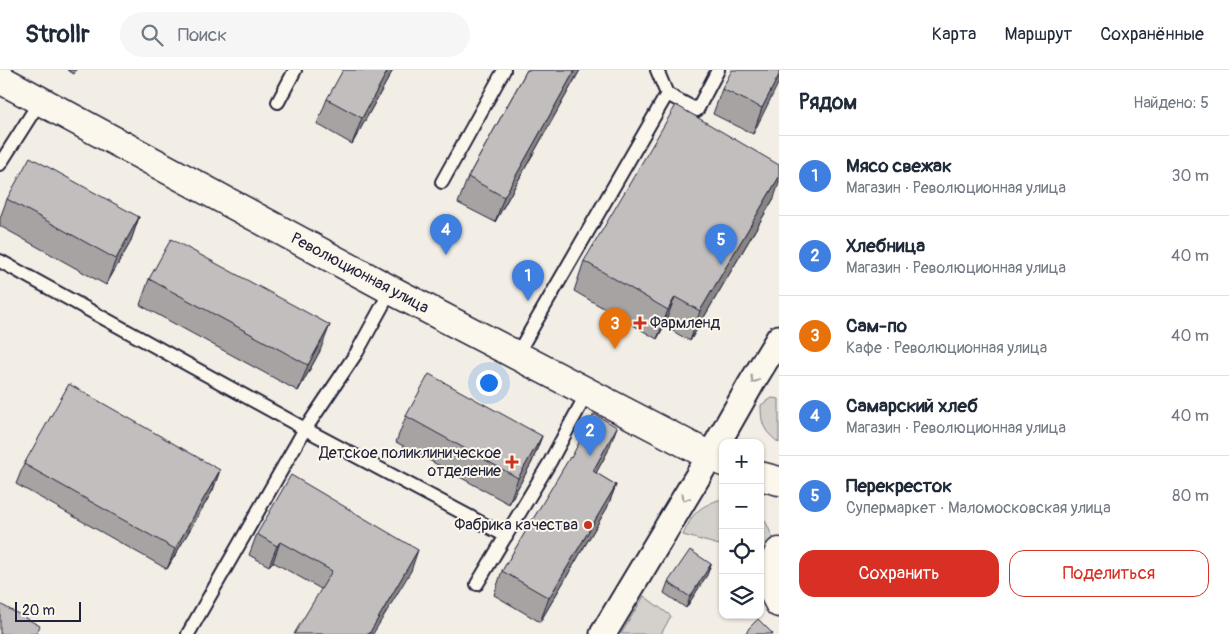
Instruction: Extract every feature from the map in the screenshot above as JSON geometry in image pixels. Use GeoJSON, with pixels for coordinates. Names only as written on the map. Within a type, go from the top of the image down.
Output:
{"type":"FeatureCollection","features":[{"type":"Feature","properties":{"kind":"main road","name":"Революционная улица"},"geometry":{"type":"LineString","coordinates":[[0,79],[391,290],[716,459]]}},
{"type":"Feature","properties":{"kind":"main road"},"geometry":{"type":"LineString","coordinates":[[764,477],[779,481]]}},
{"type":"Feature","properties":{"kind":"main road"},"geometry":{"type":"LineString","coordinates":[[779,552],[772,567],[771,579],[774,595],[779,603]]}},
{"type":"Feature","properties":{"kind":"street"},"geometry":{"type":"LineString","coordinates":[[602,634],[716,459],[751,384],[779,338]]}},
{"type":"Feature","properties":{"kind":"lane"},"geometry":{"type":"LineString","coordinates":[[278,102],[295,70]]}},
{"type":"Feature","properties":{"kind":"lane"},"geometry":{"type":"LineString","coordinates":[[442,182],[504,70]]}},
{"type":"Feature","properties":{"kind":"lane"},"geometry":{"type":"LineString","coordinates":[[657,70],[667,94],[697,110],[718,70]]}},
{"type":"Feature","properties":{"kind":"lane"},"geometry":{"type":"LineString","coordinates":[[516,356],[667,94]]}},
{"type":"Feature","properties":{"kind":"lane"},"geometry":{"type":"LineString","coordinates":[[0,164],[40,101]]}},
{"type":"Feature","properties":{"kind":"lane"},"geometry":{"type":"LineString","coordinates":[[0,261],[305,429],[506,536]]}},
{"type":"Feature","properties":{"kind":"lane"},"geometry":{"type":"LineString","coordinates":[[188,634],[305,429],[357,352],[391,290]]}},
{"type":"Feature","properties":{"kind":"lane"},"geometry":{"type":"LineString","coordinates":[[478,584],[550,462],[587,393]]}},
{"type":"Feature","properties":{"kind":"shaded area"},"geometry":{"type":"Polygon","coordinates":[[[772,398],[779,399],[779,443],[764,427],[762,418],[761,405],[772,398]]]}},
{"type":"Feature","properties":{"kind":"shaded area"},"geometry":{"type":"Polygon","coordinates":[[[719,500],[719,545],[683,535],[696,513],[705,506],[719,500]]]}},
{"type":"Feature","properties":{"kind":"shaded area"},"geometry":{"type":"Polygon","coordinates":[[[764,520],[774,547],[773,559],[764,557],[764,520]]]}},
{"type":"Feature","properties":{"kind":"shaded area"},"geometry":{"type":"Polygon","coordinates":[[[644,596],[671,616],[661,634],[621,634],[644,596]]]}},
{"type":"Feature","properties":{"kind":"building"},"geometry":{"type":"Polygon","coordinates":[[[343,70],[388,70],[362,118],[327,99],[343,70]]]}},
{"type":"Feature","properties":{"kind":"building"},"geometry":{"type":"Polygon","coordinates":[[[527,70],[575,70],[504,197],[468,177],[527,70]]]}},
{"type":"Feature","properties":{"kind":"building"},"geometry":{"type":"Polygon","coordinates":[[[732,70],[779,70],[779,75],[762,108],[722,89],[732,70]]]}},
{"type":"Feature","properties":{"kind":"building"},"geometry":{"type":"Polygon","coordinates":[[[676,105],[779,165],[779,177],[700,311],[675,297],[668,310],[584,261],[676,105]]]}},
{"type":"Feature","properties":{"kind":"building"},"geometry":{"type":"Polygon","coordinates":[[[30,157],[139,217],[116,259],[7,199],[30,157]]]}},
{"type":"Feature","properties":{"kind":"building"},"geometry":{"type":"Polygon","coordinates":[[[171,239],[330,325],[308,365],[149,279],[171,239]]]}},
{"type":"Feature","properties":{"kind":"building"},"geometry":{"type":"Polygon","coordinates":[[[429,374],[542,436],[518,478],[406,416],[429,374]]]}},
{"type":"Feature","properties":{"kind":"building"},"geometry":{"type":"Polygon","coordinates":[[[69,384],[220,470],[175,549],[24,464],[69,384]]]}},
{"type":"Feature","properties":{"kind":"building"},"geometry":{"type":"Polygon","coordinates":[[[594,414],[617,427],[593,471],[616,485],[549,598],[502,571],[571,458],[594,414]]]}},
{"type":"Feature","properties":{"kind":"building"},"geometry":{"type":"Polygon","coordinates":[[[291,475],[418,550],[369,634],[294,634],[332,571],[280,542],[277,546],[257,534],[291,475]]]}},
{"type":"Feature","properties":{"kind":"building"},"geometry":{"type":"Polygon","coordinates":[[[690,550],[711,564],[690,597],[668,582],[690,550]]]}},
{"type":"Feature","properties":{"kind":"building"},"geometry":{"type":"Polygon","coordinates":[[[0,604],[40,626],[36,634],[0,634],[0,604]]]}},
{"type":"Feature","properties":{"kind":"building"},"geometry":{"type":"Polygon","coordinates":[[[758,619],[773,634],[746,634],[758,619]]]}},
{"type":"Feature","properties":{"kind":"place","name":"Самарский хлеб"},"geometry":{"type":"Point","coordinates":[446,255]}},
{"type":"Feature","properties":{"kind":"place","name":"Перекресток"},"geometry":{"type":"Point","coordinates":[721,265]}},
{"type":"Feature","properties":{"kind":"place","name":"Мясо свежак"},"geometry":{"type":"Point","coordinates":[528,301]}},
{"type":"Feature","properties":{"kind":"place","name":"Фармленд"},"geometry":{"type":"Point","coordinates":[640,323]}},
{"type":"Feature","properties":{"kind":"place","name":"Сам-по"},"geometry":{"type":"Point","coordinates":[615,349]}},
{"type":"Feature","properties":{"kind":"place","name":"Хлебница"},"geometry":{"type":"Point","coordinates":[590,456]}},
{"type":"Feature","properties":{"kind":"place","name":"Детское поликлиническое отделение"},"geometry":{"type":"Point","coordinates":[512,462]}},
{"type":"Feature","properties":{"kind":"place","name":"Фабрика качества"},"geometry":{"type":"Point","coordinates":[588,525]}}]}
